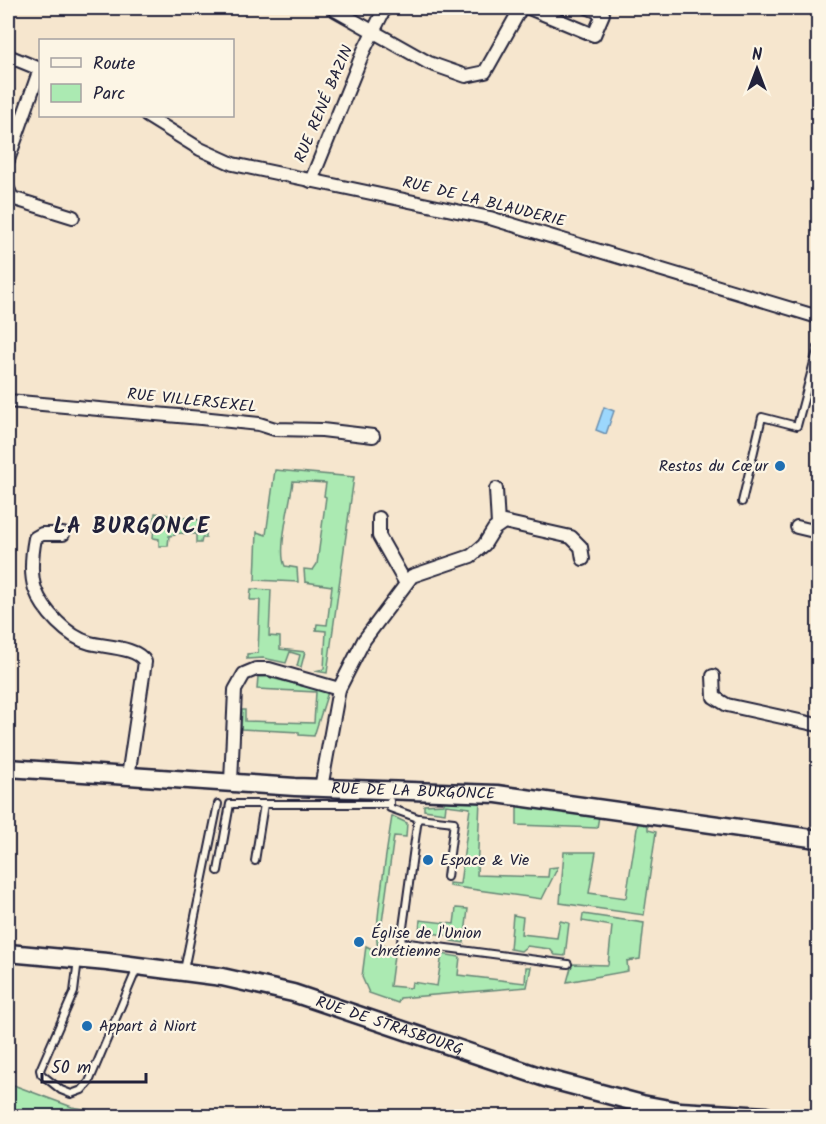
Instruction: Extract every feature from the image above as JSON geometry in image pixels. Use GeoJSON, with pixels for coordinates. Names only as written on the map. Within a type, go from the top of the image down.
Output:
{"type":"FeatureCollection","features":[{"type":"Feature","properties":{"kind":"street","name":"RUE RENÉ BAZIN"},"geometry":{"type":"LineString","coordinates":[[311,181],[385,8]]}},
{"type":"Feature","properties":{"kind":"street"},"geometry":{"type":"LineString","coordinates":[[335,10],[429,63],[466,76],[486,72],[521,8]]}},
{"type":"Feature","properties":{"kind":"street"},"geometry":{"type":"LineString","coordinates":[[529,8],[594,35],[603,14],[589,8]]}},
{"type":"Feature","properties":{"kind":"street"},"geometry":{"type":"LineString","coordinates":[[8,56],[39,69]]}},
{"type":"Feature","properties":{"kind":"street"},"geometry":{"type":"LineString","coordinates":[[8,160],[39,72]]}},
{"type":"Feature","properties":{"kind":"street","name":"RUE DE LA BLAUDERIE"},"geometry":{"type":"LineString","coordinates":[[149,117],[200,149],[233,164],[410,199],[490,218],[819,316]]}},
{"type":"Feature","properties":{"kind":"street"},"geometry":{"type":"LineString","coordinates":[[8,189],[12,198],[73,217]]}},
{"type":"Feature","properties":{"kind":"street","name":"RUE VILLERSEXEL"},"geometry":{"type":"LineString","coordinates":[[8,400],[259,424],[276,429],[322,430],[373,436]]}},
{"type":"Feature","properties":{"kind":"street"},"geometry":{"type":"LineString","coordinates":[[321,788],[339,689],[356,652],[405,582],[419,572],[471,556],[484,545],[498,525],[496,489]]}},
{"type":"Feature","properties":{"kind":"street"},"geometry":{"type":"LineString","coordinates":[[379,518],[379,536],[405,582]]}},
{"type":"Feature","properties":{"kind":"street"},"geometry":{"type":"LineString","coordinates":[[498,525],[515,523],[571,537],[581,546],[583,559]]}},
{"type":"Feature","properties":{"kind":"street"},"geometry":{"type":"LineString","coordinates":[[797,527],[819,532]]}},
{"type":"Feature","properties":{"kind":"street"},"geometry":{"type":"LineString","coordinates":[[63,534],[42,534],[35,538],[32,573],[39,598],[50,613],[75,636],[91,644],[138,654],[145,662],[128,777]]}},
{"type":"Feature","properties":{"kind":"street"},"geometry":{"type":"LineString","coordinates":[[231,782],[235,690],[244,674],[256,669],[269,669],[339,689]]}},
{"type":"Feature","properties":{"kind":"street"},"geometry":{"type":"LineString","coordinates":[[713,676],[714,697],[727,705],[819,725]]}},
{"type":"Feature","properties":{"kind":"street","name":"RUE DE LA BURGONCE"},"geometry":{"type":"LineString","coordinates":[[8,768],[321,788],[390,796],[525,796],[819,839]]}},
{"type":"Feature","properties":{"kind":"street","name":"RUE DE STRASBOURG"},"geometry":{"type":"LineString","coordinates":[[8,953],[138,965],[222,977],[292,993],[549,1079],[642,1104],[680,1111],[766,1116]]}},
{"type":"Feature","properties":{"kind":"lane"},"geometry":{"type":"LineString","coordinates":[[742,502],[762,417],[797,426],[819,347]]}},
{"type":"Feature","properties":{"kind":"lane"},"geometry":{"type":"LineString","coordinates":[[218,871],[230,804],[390,796],[390,808],[418,818],[454,822],[447,877]]}},
{"type":"Feature","properties":{"kind":"lane"},"geometry":{"type":"LineString","coordinates":[[184,971],[218,804]]}},
{"type":"Feature","properties":{"kind":"lane"},"geometry":{"type":"LineString","coordinates":[[255,861],[264,804]]}},
{"type":"Feature","properties":{"kind":"lane"},"geometry":{"type":"LineString","coordinates":[[418,818],[401,942],[568,964]]}},
{"type":"Feature","properties":{"kind":"lane"},"geometry":{"type":"LineString","coordinates":[[78,959],[74,992],[44,1059],[41,1074],[66,1093],[76,1094],[82,1090],[99,1058],[138,965]]}},
{"type":"Feature","properties":{"kind":"green space"},"geometry":{"type":"Polygon","coordinates":[[[275,470],[354,477],[327,673],[315,671],[324,669],[326,631],[316,630],[317,624],[327,625],[332,586],[305,582],[304,569],[313,570],[317,564],[326,483],[293,481],[283,537],[283,558],[285,566],[297,568],[298,582],[255,580],[257,532],[266,535],[275,470]]]}},
{"type":"Feature","properties":{"kind":"green space"},"geometry":{"type":"Polygon","coordinates":[[[155,513],[206,521],[206,538],[202,538],[201,543],[196,543],[196,534],[176,533],[169,536],[168,546],[159,546],[159,539],[153,538],[155,513]]]}},
{"type":"Feature","properties":{"kind":"green space"},"geometry":{"type":"Polygon","coordinates":[[[251,589],[271,590],[269,636],[280,637],[280,649],[305,652],[301,667],[297,666],[300,655],[290,652],[286,663],[263,658],[247,659],[247,654],[258,653],[260,600],[250,600],[251,589]]]}},
{"type":"Feature","properties":{"kind":"green space"},"geometry":{"type":"Polygon","coordinates":[[[258,677],[267,677],[328,692],[314,736],[299,735],[299,732],[241,729],[242,710],[245,710],[245,721],[314,723],[316,692],[257,689],[258,677]]]}},
{"type":"Feature","properties":{"kind":"green space"},"geometry":{"type":"Polygon","coordinates":[[[445,797],[480,798],[477,875],[548,877],[549,868],[558,867],[542,899],[449,886],[449,883],[460,884],[470,808],[446,805],[445,813],[424,810],[424,805],[444,804],[445,797]]]}},
{"type":"Feature","properties":{"kind":"green space"},"geometry":{"type":"Polygon","coordinates":[[[517,802],[600,811],[597,828],[517,825],[517,802]]]}},
{"type":"Feature","properties":{"kind":"green space"},"geometry":{"type":"Polygon","coordinates":[[[392,816],[407,823],[406,837],[394,836],[379,944],[395,948],[390,986],[411,988],[412,982],[437,986],[442,954],[460,957],[458,975],[525,983],[526,967],[531,967],[527,987],[400,998],[398,1003],[369,993],[362,977],[366,946],[374,950],[378,947],[377,925],[392,816]]]}},
{"type":"Feature","properties":{"kind":"green space"},"geometry":{"type":"Polygon","coordinates":[[[639,816],[648,818],[648,830],[656,832],[644,915],[560,903],[564,852],[596,852],[589,893],[626,898],[639,816]]]}},
{"type":"Feature","properties":{"kind":"green space"},"geometry":{"type":"Polygon","coordinates":[[[456,908],[468,909],[464,943],[451,941],[447,935],[419,932],[420,920],[454,924],[456,908]]]}},
{"type":"Feature","properties":{"kind":"green space"},"geometry":{"type":"Polygon","coordinates":[[[583,914],[644,923],[640,959],[627,961],[628,971],[567,982],[572,964],[608,965],[612,926],[582,921],[583,914]]]}},
{"type":"Feature","properties":{"kind":"green space"},"geometry":{"type":"Polygon","coordinates":[[[513,915],[523,917],[521,934],[557,938],[560,921],[569,923],[565,956],[555,955],[550,949],[527,946],[521,951],[510,949],[513,915]]]}},
{"type":"Feature","properties":{"kind":"green space"},"geometry":{"type":"Polygon","coordinates":[[[8,1083],[72,1107],[124,1116],[8,1116],[8,1083]]]}},
{"type":"Feature","properties":{"kind":"water"},"geometry":{"type":"Polygon","coordinates":[[[604,407],[614,411],[606,434],[596,430],[604,407]]]}},
{"type":"Feature","properties":{"kind":"place","name":"Restos du Cœur"},"geometry":{"type":"Point","coordinates":[780,466]}},
{"type":"Feature","properties":{"kind":"place","name":"Espace & Vie"},"geometry":{"type":"Point","coordinates":[428,860]}},
{"type":"Feature","properties":{"kind":"place","name":"Église de l'Union chrétienne"},"geometry":{"type":"Point","coordinates":[359,942]}},
{"type":"Feature","properties":{"kind":"place","name":"Appart à Niort"},"geometry":{"type":"Point","coordinates":[87,1026]}},
{"type":"Feature","properties":{"kind":"district","name":"LA BURGONCE"},"geometry":{"type":"Point","coordinates":[132,527]}}]}
